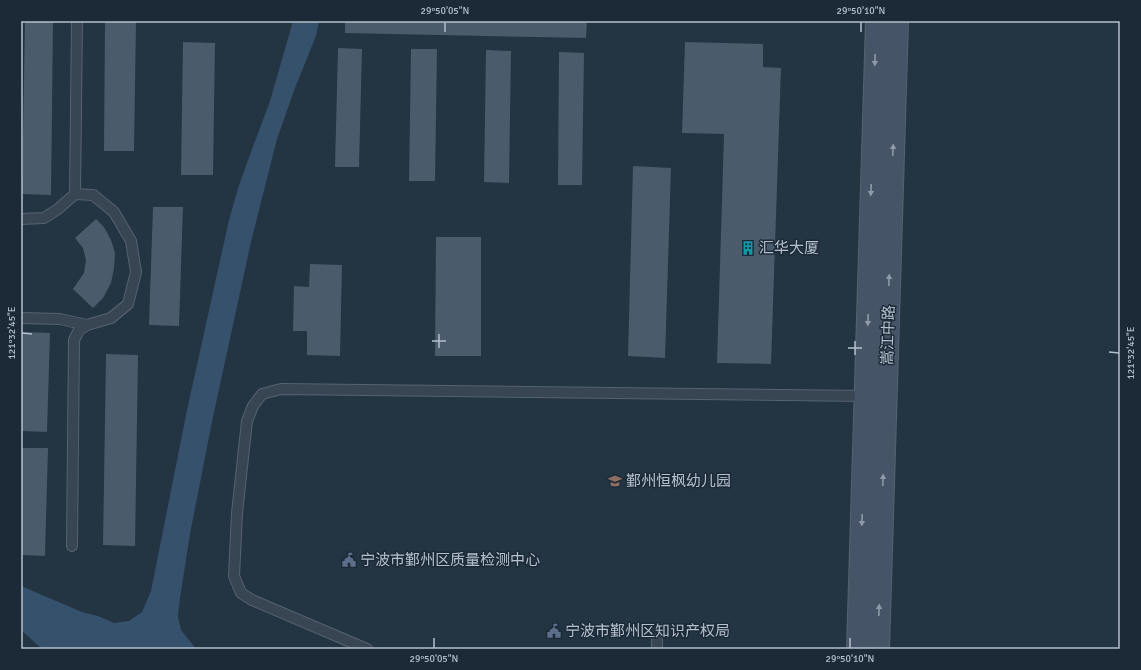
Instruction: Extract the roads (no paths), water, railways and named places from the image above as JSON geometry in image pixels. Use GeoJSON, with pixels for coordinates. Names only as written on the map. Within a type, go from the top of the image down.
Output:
{"type":"FeatureCollection","features":[{"type":"Feature","properties":{"kind":"main road","name":"嵩江中路"},"geometry":{"type":"LineString","coordinates":[[858,649],[876,21]]}},
{"type":"Feature","properties":{"kind":"main road","name":"嵩江中路"},"geometry":{"type":"LineString","coordinates":[[878,649],[898,21]]}},
{"type":"Feature","properties":{"kind":"lane"},"geometry":{"type":"LineString","coordinates":[[75,194],[77,21]]}},
{"type":"Feature","properties":{"kind":"lane"},"geometry":{"type":"LineString","coordinates":[[21,219],[44,218],[58,209],[75,194],[93,195],[114,212],[131,241],[136,272],[128,304],[111,318],[87,325],[79,330],[74,340],[72,546]]}},
{"type":"Feature","properties":{"kind":"lane"},"geometry":{"type":"LineString","coordinates":[[21,318],[60,319],[87,325]]}},
{"type":"Feature","properties":{"kind":"lane"},"geometry":{"type":"LineString","coordinates":[[368,649],[252,600],[241,593],[234,576],[237,514],[247,421],[252,406],[262,394],[281,389],[865,396]]}},
{"type":"Feature","properties":{"kind":"water"},"geometry":{"type":"Polygon","coordinates":[[[293,21],[319,21],[316,36],[295,88],[277,139],[251,242],[213,417],[190,534],[178,617],[181,630],[196,649],[42,649],[21,630],[21,586],[82,612],[98,616],[114,623],[129,621],[142,612],[151,591],[187,410],[229,220],[238,188],[270,101],[293,21]]]}},
{"type":"Feature","properties":{"kind":"place","name":"汇华大厦"},"geometry":{"type":"Point","coordinates":[748,248]}},
{"type":"Feature","properties":{"kind":"place","name":"鄞州恒枫幼儿园"},"geometry":{"type":"Point","coordinates":[615,481]}},
{"type":"Feature","properties":{"kind":"place","name":"宁波市鄞州区质量检测中心"},"geometry":{"type":"Point","coordinates":[349,560]}},
{"type":"Feature","properties":{"kind":"place","name":"宁波市鄞州区知识产权局"},"geometry":{"type":"Point","coordinates":[554,631]}}]}
